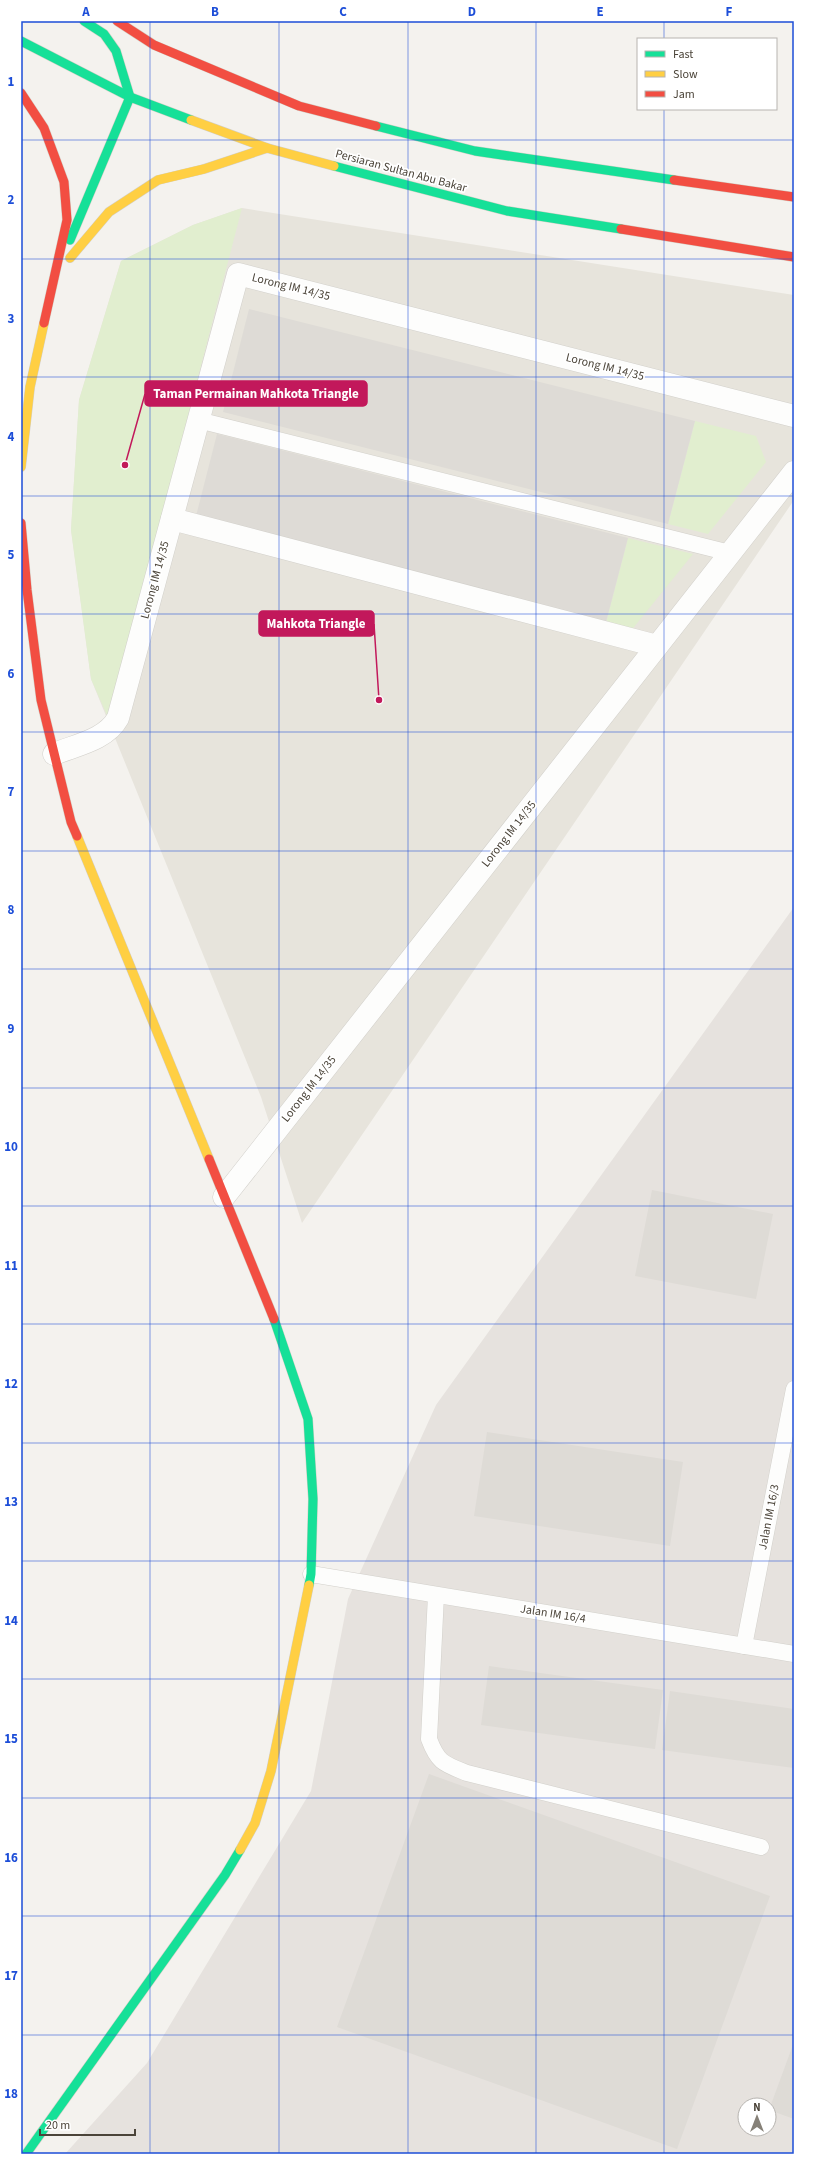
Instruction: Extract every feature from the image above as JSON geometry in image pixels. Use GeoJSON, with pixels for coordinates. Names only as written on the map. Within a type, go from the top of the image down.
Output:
{"type":"FeatureCollection","features":[{"type":"Feature","properties":{"kind":"street"},"geometry":{"type":"LineString","coordinates":[[56,274],[130,97],[116,51],[104,34],[84,21]]}},
{"type":"Feature","properties":{"kind":"street"},"geometry":{"type":"LineString","coordinates":[[117,21],[154,45],[299,106],[475,151],[794,197]]}},
{"type":"Feature","properties":{"kind":"street","name":"Persiaran Sultan Abu Bakar"},"geometry":{"type":"LineString","coordinates":[[21,41],[130,97],[267,148],[507,211],[794,257]]}},
{"type":"Feature","properties":{"kind":"street"},"geometry":{"type":"LineString","coordinates":[[21,93],[44,128],[64,182],[67,220],[30,387],[21,467]]}},
{"type":"Feature","properties":{"kind":"street"},"geometry":{"type":"LineString","coordinates":[[56,274],[109,212],[158,180],[204,169],[267,148]]}},
{"type":"Feature","properties":{"kind":"street","name":"Lorong IM 14/35"},"geometry":{"type":"LineString","coordinates":[[54,754],[105,734],[113,727],[118,718],[238,274],[794,416]]}},
{"type":"Feature","properties":{"kind":"street","name":"Lorong IM 14/35"},"geometry":{"type":"LineString","coordinates":[[224,1197],[794,472]]}},
{"type":"Feature","properties":{"kind":"street"},"geometry":{"type":"LineString","coordinates":[[172,519],[657,646]]}},
{"type":"Feature","properties":{"kind":"street"},"geometry":{"type":"LineString","coordinates":[[21,523],[27,590],[41,700],[71,822],[281,1335],[308,1419],[313,1499],[311,1574],[272,1771],[255,1823],[225,1875],[26,2154]]}},
{"type":"Feature","properties":{"kind":"lane"},"geometry":{"type":"LineString","coordinates":[[198,420],[730,553]]}},
{"type":"Feature","properties":{"kind":"lane","name":"Jalan IM 16/3"},"geometry":{"type":"LineString","coordinates":[[744,1646],[794,1388]]}},
{"type":"Feature","properties":{"kind":"lane","name":"Jalan IM 16/4"},"geometry":{"type":"LineString","coordinates":[[311,1574],[794,1654]]}},
{"type":"Feature","properties":{"kind":"lane"},"geometry":{"type":"LineString","coordinates":[[436,1595],[429,1739],[435,1755],[447,1765],[467,1773],[761,1847]]}},
{"type":"Feature","properties":{"kind":"shaded area"},"geometry":{"type":"Polygon","coordinates":[[[242,208],[794,295],[794,500],[302,1223],[261,1097],[91,679],[71,530],[79,400],[121,261],[193,225],[242,208]]]}},
{"type":"Feature","properties":{"kind":"shaded area"},"geometry":{"type":"Polygon","coordinates":[[[794,907],[794,2154],[65,2154],[147,2063],[311,1791],[348,1599],[436,1405],[794,907]]]}},
{"type":"Feature","properties":{"kind":"green space"},"geometry":{"type":"Polygon","coordinates":[[[242,208],[109,720],[91,679],[71,530],[79,400],[121,261],[193,225],[242,208]]]}},
{"type":"Feature","properties":{"kind":"green space"},"geometry":{"type":"Polygon","coordinates":[[[695,421],[756,436],[766,462],[708,534],[668,524],[695,421]]]}},
{"type":"Feature","properties":{"kind":"green space"},"geometry":{"type":"Polygon","coordinates":[[[628,538],[693,554],[630,632],[605,626],[628,538]]]}},
{"type":"Feature","properties":{"kind":"building"},"geometry":{"type":"Polygon","coordinates":[[[249,309],[695,421],[668,524],[223,412],[249,309]]]}},
{"type":"Feature","properties":{"kind":"building"},"geometry":{"type":"Polygon","coordinates":[[[217,434],[628,538],[605,626],[195,520],[217,434]]]}},
{"type":"Feature","properties":{"kind":"building"},"geometry":{"type":"Polygon","coordinates":[[[652,1190],[773,1214],[756,1299],[635,1276],[652,1190]]]}},
{"type":"Feature","properties":{"kind":"building"},"geometry":{"type":"Polygon","coordinates":[[[487,1432],[683,1462],[670,1546],[474,1516],[487,1432]]]}},
{"type":"Feature","properties":{"kind":"building"},"geometry":{"type":"Polygon","coordinates":[[[489,1666],[663,1690],[655,1749],[481,1725],[489,1666]]]}},
{"type":"Feature","properties":{"kind":"building"},"geometry":{"type":"Polygon","coordinates":[[[670,1691],[794,1709],[794,1768],[662,1750],[670,1691]]]}},
{"type":"Feature","properties":{"kind":"building"},"geometry":{"type":"Polygon","coordinates":[[[429,1774],[770,1896],[677,2149],[337,2027],[429,1774]]]}},
{"type":"Feature","properties":{"kind":"building"},"geometry":{"type":"Polygon","coordinates":[[[794,2042],[794,2119],[777,2113],[777,2097],[774,2097],[794,2042]]]}},
{"type":"Feature","properties":{"kind":"traffic: fast"},"geometry":{"type":"LineString","coordinates":[[70,240],[130,97],[116,51],[104,34],[84,21]]}},
{"type":"Feature","properties":{"kind":"traffic: fast"},"geometry":{"type":"LineString","coordinates":[[21,41],[130,97],[191,120]]}},
{"type":"Feature","properties":{"kind":"traffic: fast"},"geometry":{"type":"LineString","coordinates":[[376,126],[475,151],[674,180]]}},
{"type":"Feature","properties":{"kind":"traffic: fast"},"geometry":{"type":"LineString","coordinates":[[334,166],[507,211],[621,229]]}},
{"type":"Feature","properties":{"kind":"traffic: fast"},"geometry":{"type":"LineString","coordinates":[[274,1319],[308,1419],[313,1499],[311,1574],[309,1585]]}},
{"type":"Feature","properties":{"kind":"traffic: fast"},"geometry":{"type":"LineString","coordinates":[[26,2154],[225,1875],[240,1850]]}},
{"type":"Feature","properties":{"kind":"traffic: slow"},"geometry":{"type":"LineString","coordinates":[[191,120],[267,148],[334,166]]}},
{"type":"Feature","properties":{"kind":"traffic: slow"},"geometry":{"type":"LineString","coordinates":[[70,258],[109,212],[158,180],[204,169],[267,148]]}},
{"type":"Feature","properties":{"kind":"traffic: slow"},"geometry":{"type":"LineString","coordinates":[[21,467],[30,387],[44,323]]}},
{"type":"Feature","properties":{"kind":"traffic: slow"},"geometry":{"type":"LineString","coordinates":[[77,836],[209,1159]]}},
{"type":"Feature","properties":{"kind":"traffic: slow"},"geometry":{"type":"LineString","coordinates":[[240,1850],[255,1823],[271,1771],[309,1585]]}},
{"type":"Feature","properties":{"kind":"traffic: jam"},"geometry":{"type":"LineString","coordinates":[[117,21],[154,45],[299,106],[376,126]]}},
{"type":"Feature","properties":{"kind":"traffic: jam"},"geometry":{"type":"LineString","coordinates":[[21,93],[44,128],[64,182],[67,220],[44,323]]}},
{"type":"Feature","properties":{"kind":"traffic: jam"},"geometry":{"type":"LineString","coordinates":[[674,180],[794,197]]}},
{"type":"Feature","properties":{"kind":"traffic: jam"},"geometry":{"type":"LineString","coordinates":[[621,229],[794,257]]}},
{"type":"Feature","properties":{"kind":"traffic: jam"},"geometry":{"type":"LineString","coordinates":[[21,523],[27,590],[41,700],[71,822],[77,836]]}},
{"type":"Feature","properties":{"kind":"traffic: jam"},"geometry":{"type":"LineString","coordinates":[[209,1159],[274,1319]]}},
{"type":"Feature","properties":{"kind":"place","name":"Taman Permainan Mahkota Triangle"},"geometry":{"type":"Point","coordinates":[125,465]}},
{"type":"Feature","properties":{"kind":"place","name":"Mahkota Triangle"},"geometry":{"type":"Point","coordinates":[379,700]}}]}
